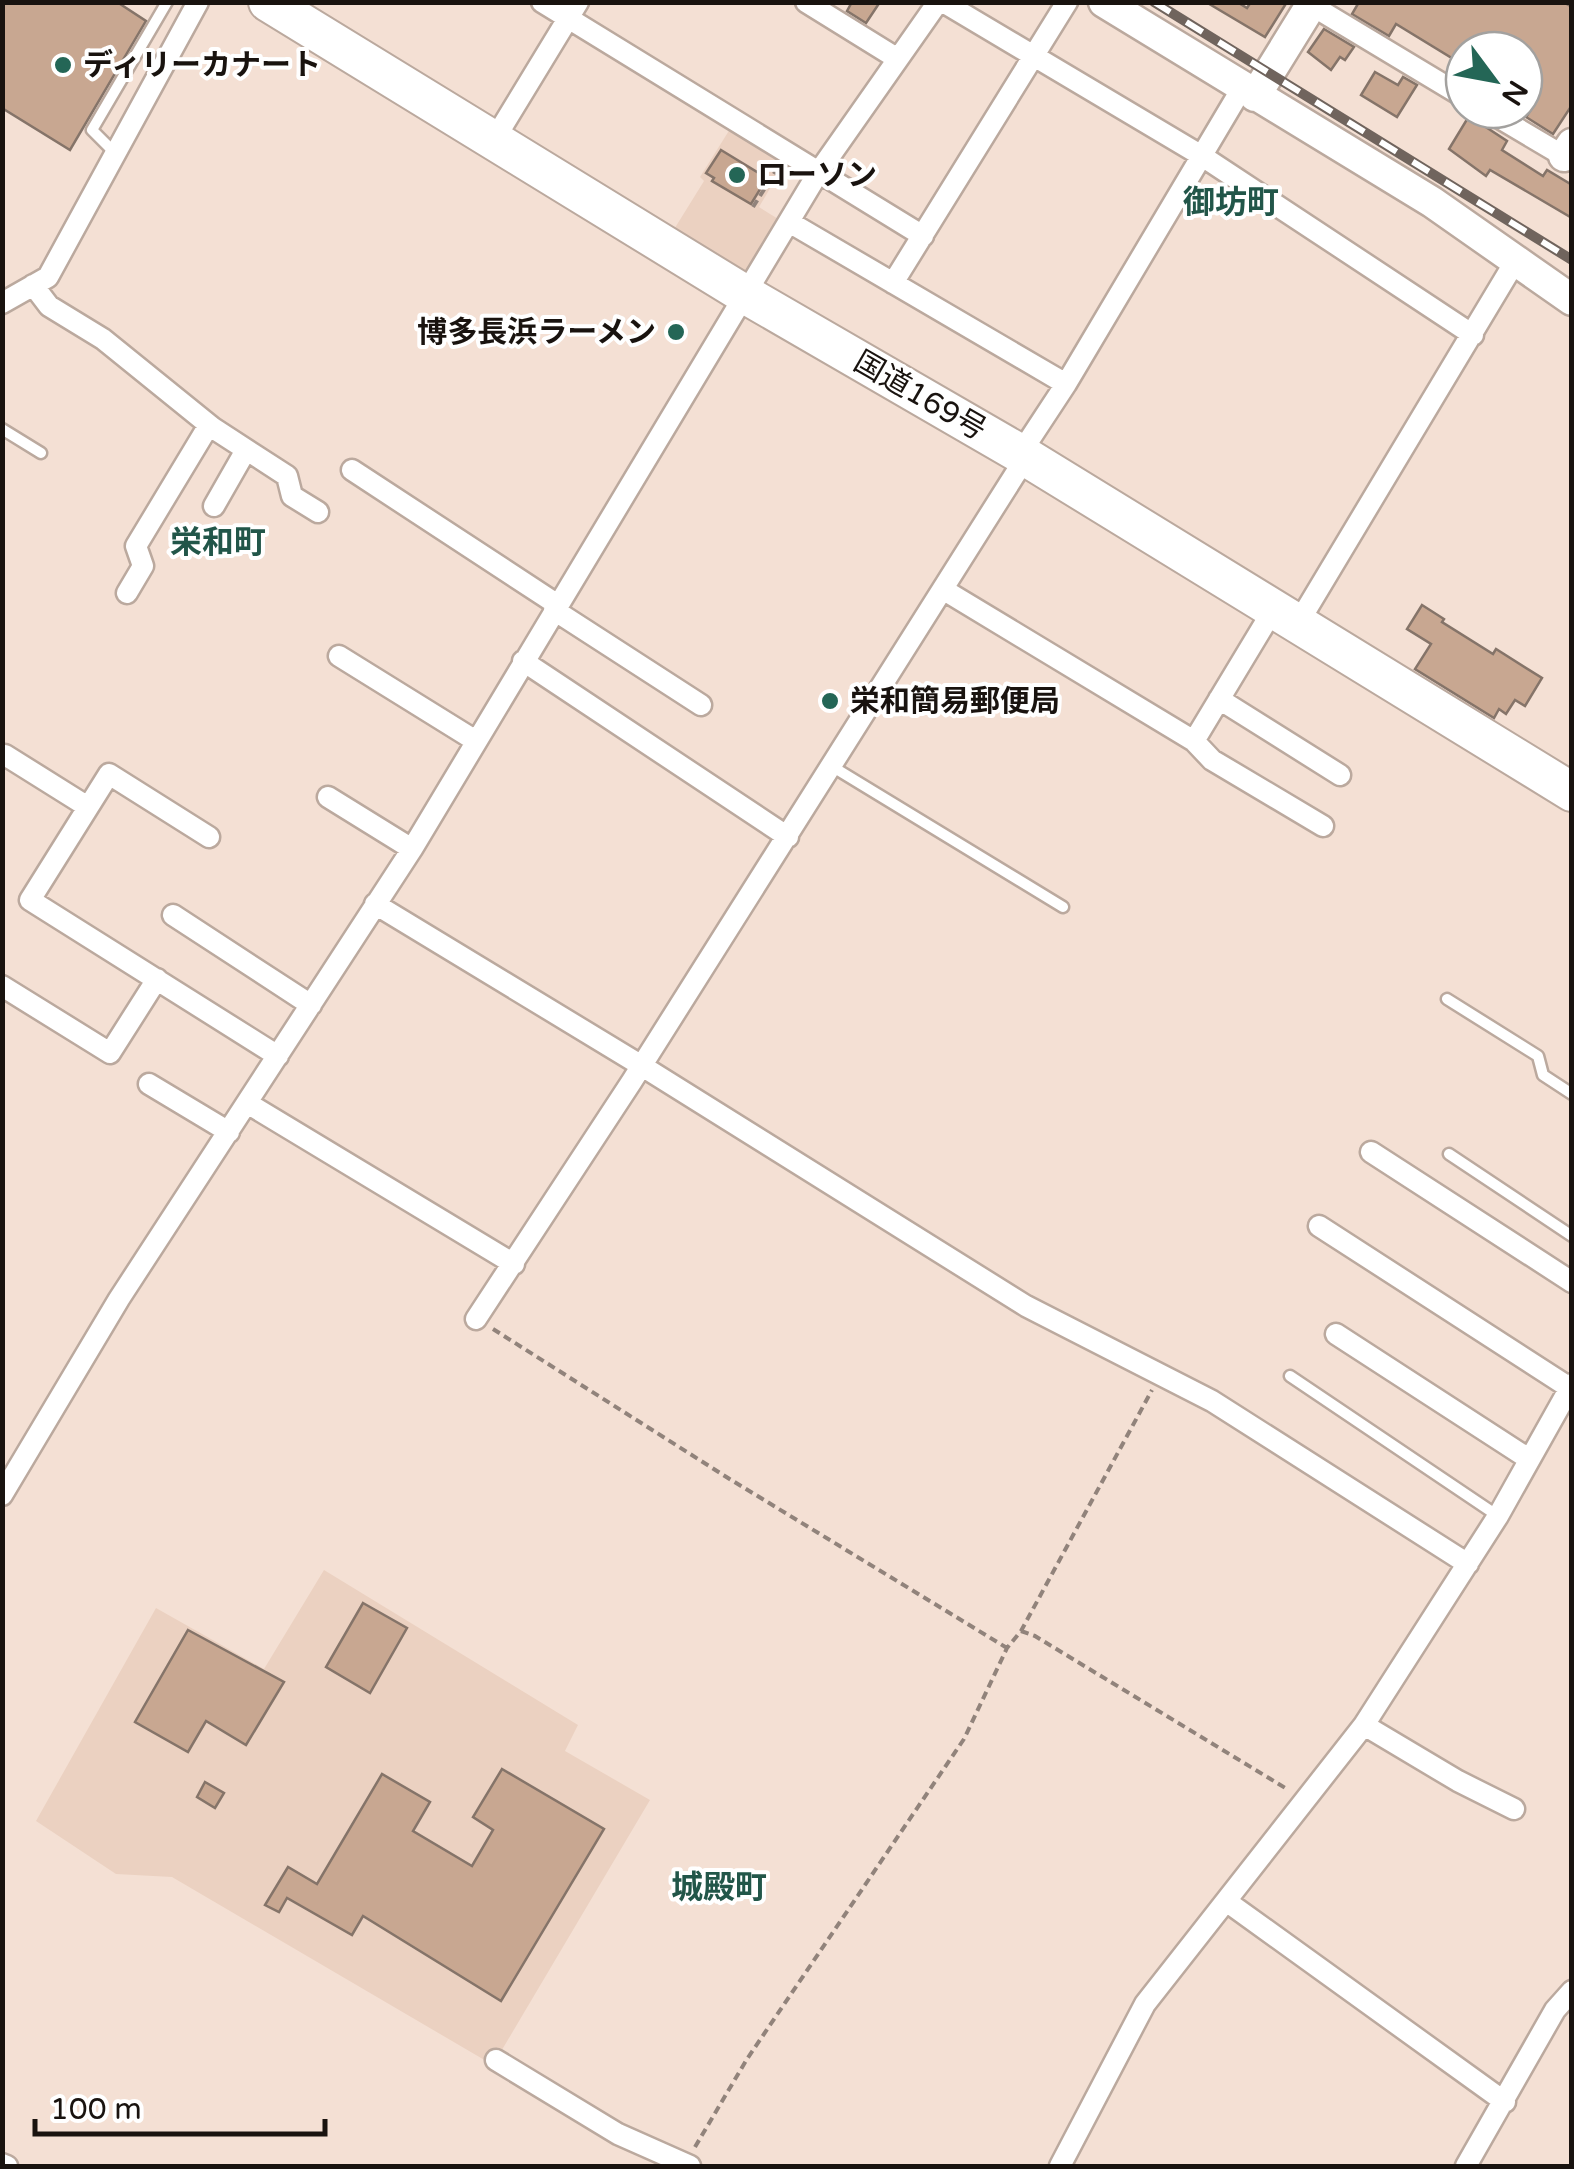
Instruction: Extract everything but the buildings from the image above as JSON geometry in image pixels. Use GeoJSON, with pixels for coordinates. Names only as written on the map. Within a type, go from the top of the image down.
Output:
{"type":"FeatureCollection","features":[{"type":"Feature","properties":{"kind":"highway","name":"国道169号"},"geometry":{"type":"LineString","coordinates":[[268,2],[1572,792]]}},
{"type":"Feature","properties":{"kind":"street"},"geometry":{"type":"LineString","coordinates":[[2,303],[48,277],[198,2]]}},
{"type":"Feature","properties":{"kind":"street"},"geometry":{"type":"LineString","coordinates":[[542,2],[573,11],[818,173],[923,236]]}},
{"type":"Feature","properties":{"kind":"street"},"geometry":{"type":"LineString","coordinates":[[806,2],[898,60]]}},
{"type":"Feature","properties":{"kind":"street"},"geometry":{"type":"LineString","coordinates":[[2,1495],[120,1299],[412,848],[818,173],[941,2],[1202,156],[1473,335]]}},
{"type":"Feature","properties":{"kind":"street"},"geometry":{"type":"LineString","coordinates":[[893,284],[1067,2]]}},
{"type":"Feature","properties":{"kind":"street"},"geometry":{"type":"LineString","coordinates":[[1104,2],[1432,202],[1572,300]]}},
{"type":"Feature","properties":{"kind":"street"},"geometry":{"type":"LineString","coordinates":[[476,1318],[642,1066],[944,590],[1202,156],[1310,3],[1444,84]]}},
{"type":"Feature","properties":{"kind":"street"},"geometry":{"type":"LineString","coordinates":[[494,140],[573,11]]}},
{"type":"Feature","properties":{"kind":"street"},"geometry":{"type":"LineString","coordinates":[[1524,130],[1569,154]]}},
{"type":"Feature","properties":{"kind":"street"},"geometry":{"type":"LineString","coordinates":[[788,222],[1066,384]]}},
{"type":"Feature","properties":{"kind":"street"},"geometry":{"type":"LineString","coordinates":[[1194,740],[1219,699],[1285,618],[1473,335],[1516,260]]}},
{"type":"Feature","properties":{"kind":"street"},"geometry":{"type":"LineString","coordinates":[[33,285],[49,306],[103,339],[209,425],[287,476],[292,496],[318,512]]}},
{"type":"Feature","properties":{"kind":"street"},"geometry":{"type":"LineString","coordinates":[[128,593],[142,566],[136,546],[209,425]]}},
{"type":"Feature","properties":{"kind":"street"},"geometry":{"type":"LineString","coordinates":[[214,506],[246,450]]}},
{"type":"Feature","properties":{"kind":"street"},"geometry":{"type":"LineString","coordinates":[[352,470],[700,705]]}},
{"type":"Feature","properties":{"kind":"street"},"geometry":{"type":"LineString","coordinates":[[944,590],[1194,740],[1212,760],[1323,826]]}},
{"type":"Feature","properties":{"kind":"street"},"geometry":{"type":"LineString","coordinates":[[339,656],[476,741]]}},
{"type":"Feature","properties":{"kind":"street"},"geometry":{"type":"LineString","coordinates":[[524,660],[788,837]]}},
{"type":"Feature","properties":{"kind":"street"},"geometry":{"type":"LineString","coordinates":[[1219,699],[1340,775]]}},
{"type":"Feature","properties":{"kind":"street"},"geometry":{"type":"LineString","coordinates":[[2,758],[5,755],[88,807]]}},
{"type":"Feature","properties":{"kind":"street"},"geometry":{"type":"LineString","coordinates":[[210,837],[108,774],[30,900],[278,1056]]}},
{"type":"Feature","properties":{"kind":"street"},"geometry":{"type":"LineString","coordinates":[[328,797],[412,848]]}},
{"type":"Feature","properties":{"kind":"street"},"geometry":{"type":"LineString","coordinates":[[375,904],[1026,1306],[1212,1400],[1468,1564]]}},
{"type":"Feature","properties":{"kind":"street"},"geometry":{"type":"LineString","coordinates":[[173,915],[311,1004]]}},
{"type":"Feature","properties":{"kind":"street"},"geometry":{"type":"LineString","coordinates":[[2,986],[110,1053],[157,980]]}},
{"type":"Feature","properties":{"kind":"street"},"geometry":{"type":"LineString","coordinates":[[149,1084],[229,1132]]}},
{"type":"Feature","properties":{"kind":"street"},"geometry":{"type":"LineString","coordinates":[[248,1103],[514,1264]]}},
{"type":"Feature","properties":{"kind":"street"},"geometry":{"type":"LineString","coordinates":[[1371,1152],[1572,1282]]}},
{"type":"Feature","properties":{"kind":"street"},"geometry":{"type":"LineString","coordinates":[[1060,2166],[1145,2004],[1364,1724],[1498,1516],[1571,1386],[1319,1226]]}},
{"type":"Feature","properties":{"kind":"street"},"geometry":{"type":"LineString","coordinates":[[1336,1334],[1529,1460]]}},
{"type":"Feature","properties":{"kind":"street"},"geometry":{"type":"LineString","coordinates":[[1364,1724],[1514,1810]]}},
{"type":"Feature","properties":{"kind":"street"},"geometry":{"type":"LineString","coordinates":[[1226,1901],[1505,2102]]}},
{"type":"Feature","properties":{"kind":"street"},"geometry":{"type":"LineString","coordinates":[[1466,2166],[1556,2010],[1572,1992]]}},
{"type":"Feature","properties":{"kind":"street"},"geometry":{"type":"LineString","coordinates":[[496,2060],[618,2134],[687,2165]]}},
{"type":"Feature","properties":{"kind":"lane"},"geometry":{"type":"LineString","coordinates":[[114,152],[92,130],[167,2]]}},
{"type":"Feature","properties":{"kind":"lane"},"geometry":{"type":"LineString","coordinates":[[2,428],[41,453]]}},
{"type":"Feature","properties":{"kind":"lane"},"geometry":{"type":"LineString","coordinates":[[833,767],[1063,907]]}},
{"type":"Feature","properties":{"kind":"lane"},"geometry":{"type":"LineString","coordinates":[[1447,999],[1538,1056],[1542,1074],[1572,1094]]}},
{"type":"Feature","properties":{"kind":"lane"},"geometry":{"type":"LineString","coordinates":[[1449,1154],[1572,1236]]}},
{"type":"Feature","properties":{"kind":"lane"},"geometry":{"type":"LineString","coordinates":[[1290,1376],[1498,1516]]}},
{"type":"Feature","properties":{"kind":"path"},"geometry":{"type":"LineString","coordinates":[[753,208],[772,178]]}},
{"type":"Feature","properties":{"kind":"path"},"geometry":{"type":"LineString","coordinates":[[476,1318],[745,1489],[1007,1648]]}},
{"type":"Feature","properties":{"kind":"path"},"geometry":{"type":"LineString","coordinates":[[687,2165],[747,2059],[964,1739],[1007,1648],[1021,1631],[1162,1374]]}},
{"type":"Feature","properties":{"kind":"path"},"geometry":{"type":"LineString","coordinates":[[1021,1631],[1052,1646],[1304,1800]]}},
{"type":"Feature","properties":{"kind":"shaded area"},"geometry":{"type":"Polygon","coordinates":[[[730,129],[785,163],[759,207],[783,222],[749,278],[673,231],[730,129]]]}},
{"type":"Feature","properties":{"kind":"shaded area"},"geometry":{"type":"Polygon","coordinates":[[[324,1570],[578,1725],[565,1751],[650,1800],[493,2065],[172,1877],[116,1874],[36,1821],[156,1608],[264,1669],[324,1570]]]}},
{"type":"Feature","properties":{"kind":"railway"},"geometry":{"type":"LineString","coordinates":[[1154,2],[1572,260]]}},
{"type":"Feature","properties":{"kind":"place","name":"ディリーカナート"},"geometry":{"type":"Point","coordinates":[63,65]}},
{"type":"Feature","properties":{"kind":"place","name":"ローソン"},"geometry":{"type":"Point","coordinates":[737,175]}},
{"type":"Feature","properties":{"kind":"place","name":"博多長浜ラーメン"},"geometry":{"type":"Point","coordinates":[676,332]}},
{"type":"Feature","properties":{"kind":"place","name":"栄和簡易郵便局"},"geometry":{"type":"Point","coordinates":[830,701]}},
{"type":"Feature","properties":{"kind":"district","name":"御坊町"},"geometry":{"type":"Point","coordinates":[1231,203]}},
{"type":"Feature","properties":{"kind":"district","name":"栄和町"},"geometry":{"type":"Point","coordinates":[218,543]}},
{"type":"Feature","properties":{"kind":"district","name":"城殿町"},"geometry":{"type":"Point","coordinates":[719,1888]}}]}
